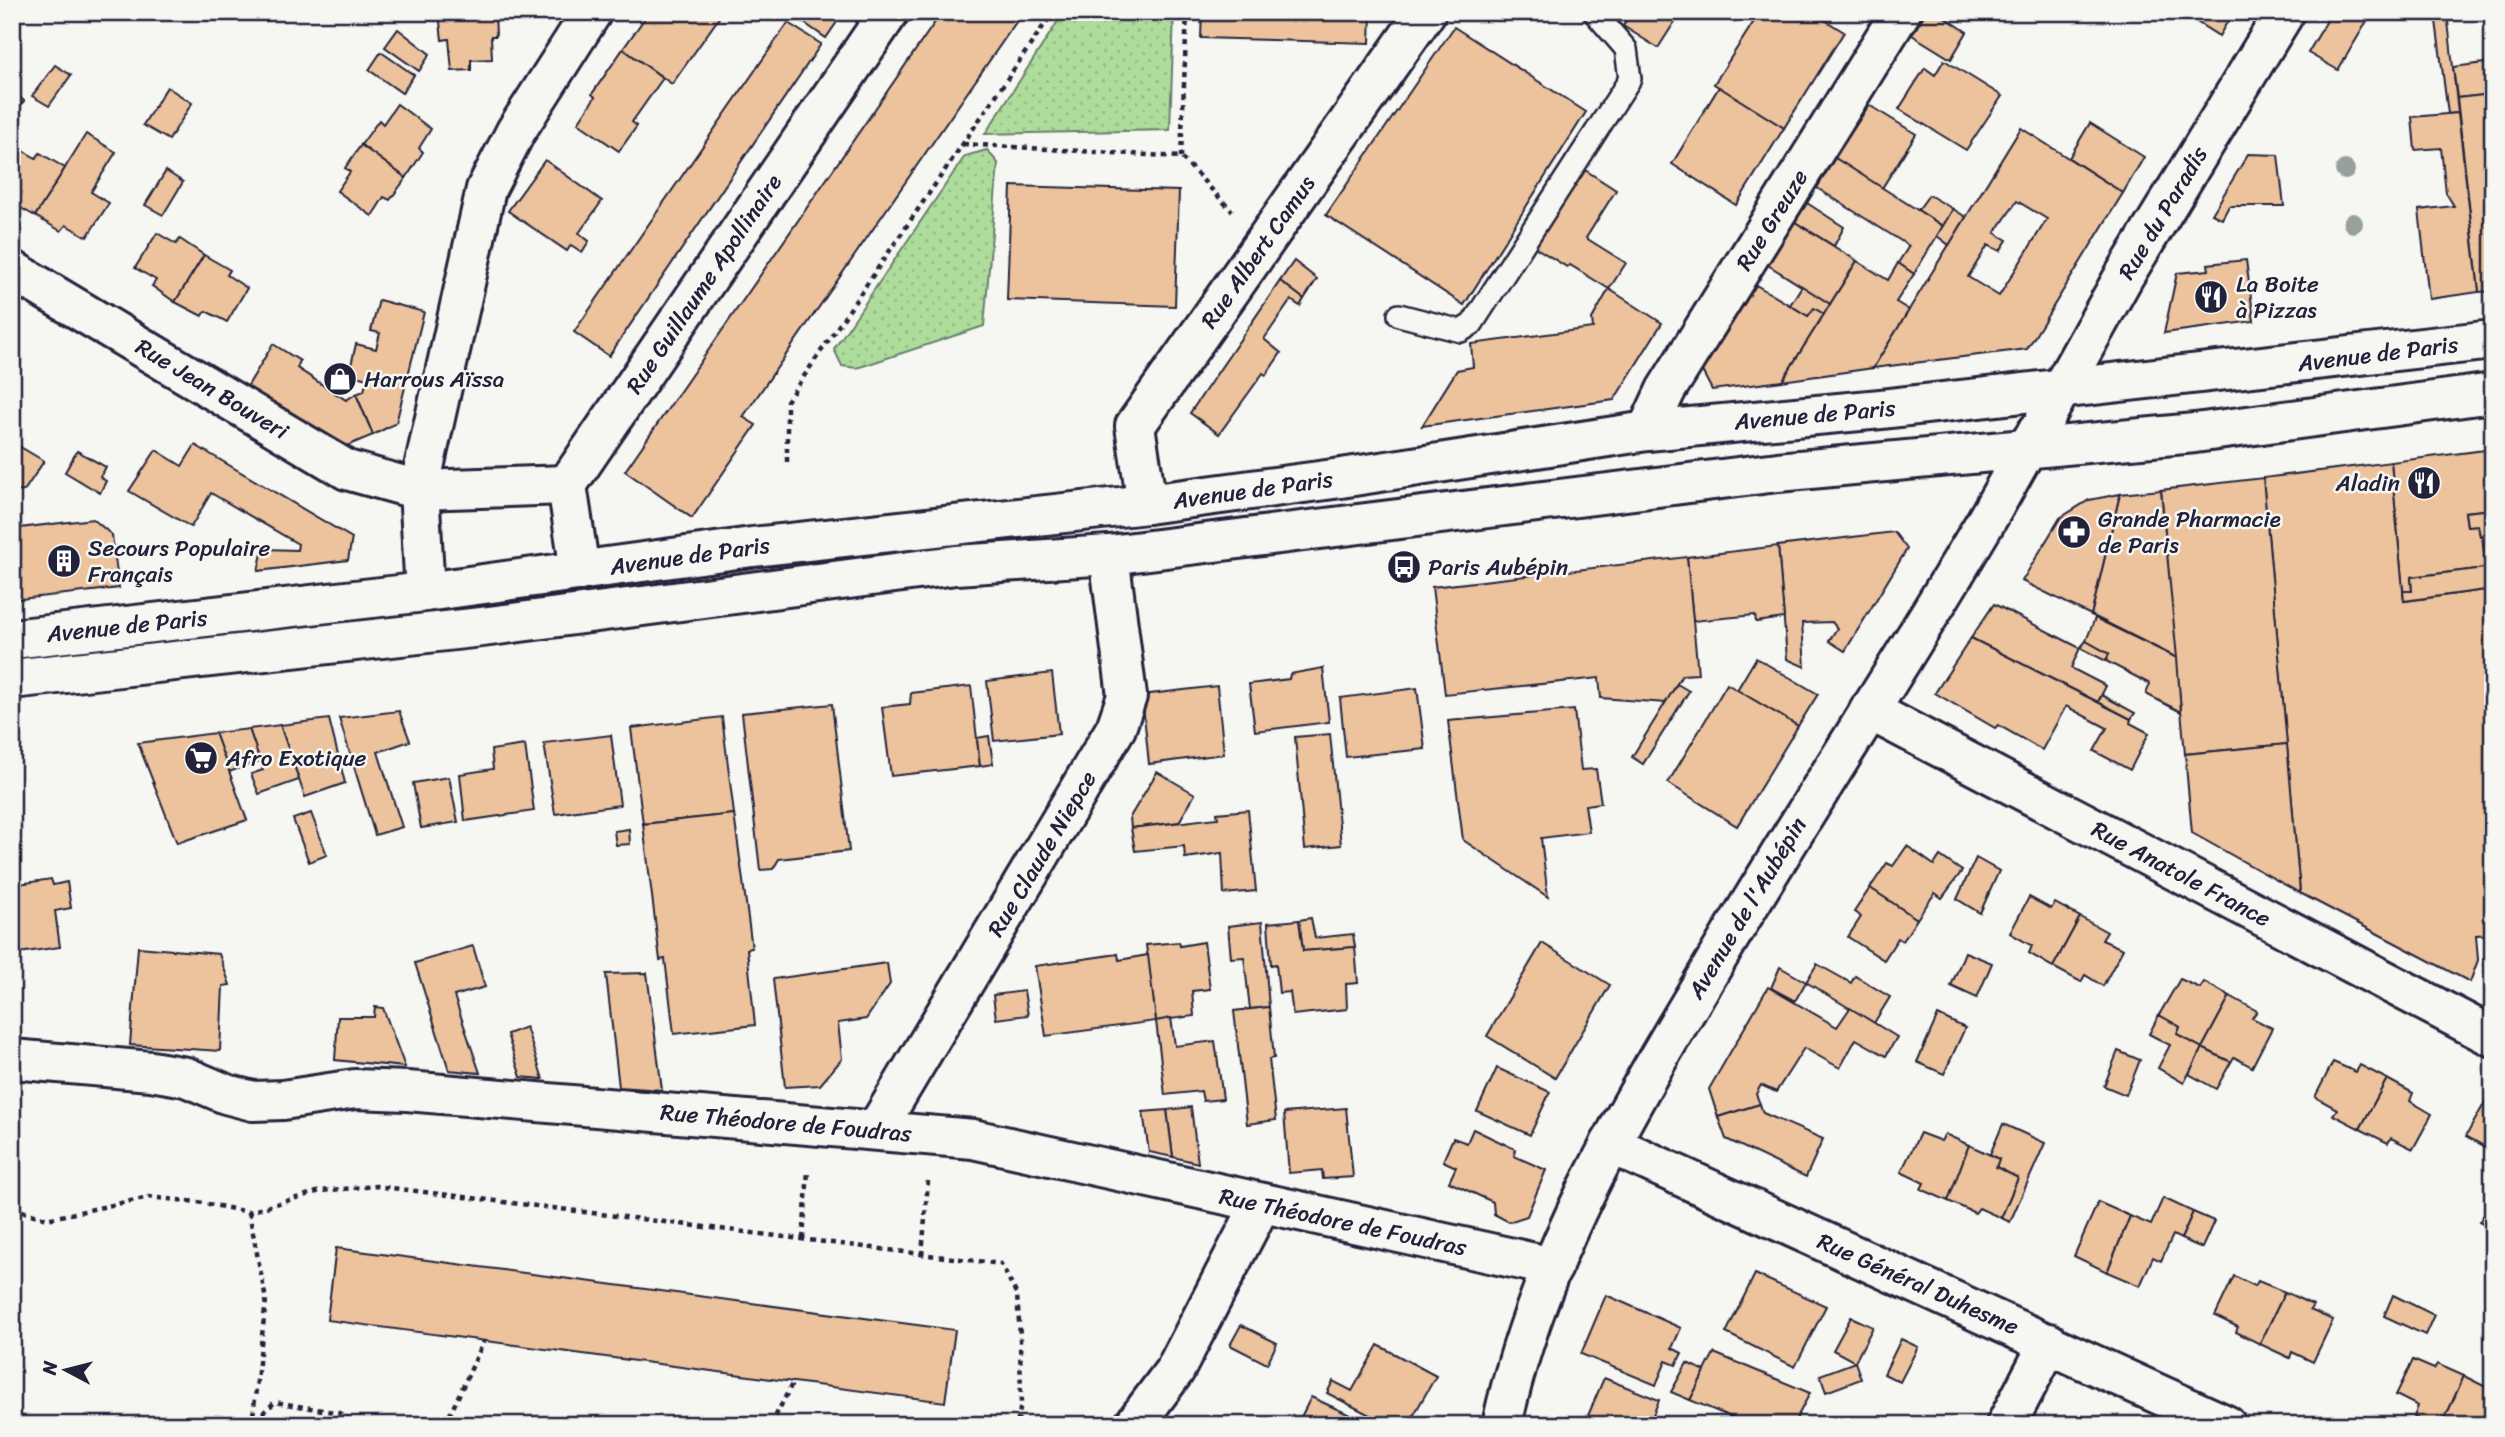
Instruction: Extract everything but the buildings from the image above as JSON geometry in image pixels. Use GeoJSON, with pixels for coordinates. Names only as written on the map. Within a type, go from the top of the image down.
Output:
{"type":"FeatureCollection","features":[{"type":"Feature","properties":{"kind":"street"},"geometry":{"type":"LineString","coordinates":[[425,592],[419,490],[486,189],[516,131],[592,12]]}},
{"type":"Feature","properties":{"kind":"street","name":"Rue Guillaume Apollinaire"},"geometry":{"type":"LineString","coordinates":[[567,485],[890,12]]}},
{"type":"Feature","properties":{"kind":"street","name":"Rue Albert Camus"},"geometry":{"type":"LineString","coordinates":[[1147,504],[1135,426],[1426,12]]}},
{"type":"Feature","properties":{"kind":"street","name":"Rue Greuze"},"geometry":{"type":"LineString","coordinates":[[1647,431],[1666,390],[1900,12]]}},
{"type":"Feature","properties":{"kind":"street","name":"Rue du Paradis"},"geometry":{"type":"LineString","coordinates":[[2053,403],[2124,276],[2285,12]]}},
{"type":"Feature","properties":{"kind":"street","name":"Rue Jean Bouveri"},"geometry":{"type":"LineString","coordinates":[[12,270],[347,470],[419,490],[567,485]]}},
{"type":"Feature","properties":{"kind":"street","name":"Avenue de Paris"},"geometry":{"type":"LineString","coordinates":[[12,639],[425,592],[752,547],[1147,504],[1354,476],[1647,431],[2053,403],[2493,340]]}},
{"type":"Feature","properties":{"kind":"street","name":"Avenue de Paris"},"geometry":{"type":"LineString","coordinates":[[12,679],[482,627],[956,565],[1109,555],[1778,472],[2195,433],[2493,393]]}},
{"type":"Feature","properties":{"kind":"street","name":"Avenue de l'Aubépin"},"geometry":{"type":"LineString","coordinates":[[1502,1425],[1511,1381],[1553,1267],[1610,1144],[1657,1059],[1978,535],[2053,403]]}},
{"type":"Feature","properties":{"kind":"street"},"geometry":{"type":"LineString","coordinates":[[567,485],[580,571]]}},
{"type":"Feature","properties":{"kind":"street","name":"Rue Claude Niepce"},"geometry":{"type":"LineString","coordinates":[[876,1130],[1116,728],[1127,696],[1109,555]]}},
{"type":"Feature","properties":{"kind":"street","name":"Rue Anatole France"},"geometry":{"type":"LineString","coordinates":[[1869,710],[2493,1037]]}},
{"type":"Feature","properties":{"kind":"street","name":"Rue Théodore de Foudras"},"geometry":{"type":"LineString","coordinates":[[12,1059],[151,1071],[186,1077],[226,1094],[253,1101],[283,1100],[355,1089],[973,1139],[1553,1267]]}},
{"type":"Feature","properties":{"kind":"street","name":"Rue Général Duhesme"},"geometry":{"type":"LineString","coordinates":[[1610,1144],[2226,1425]]}},
{"type":"Feature","properties":{"kind":"street"},"geometry":{"type":"LineString","coordinates":[[1133,1425],[1153,1402],[1181,1360],[1261,1204]]}},
{"type":"Feature","properties":{"kind":"street"},"geometry":{"type":"LineString","coordinates":[[2006,1425],[2049,1343]]}},
{"type":"Feature","properties":{"kind":"lane"},"geometry":{"type":"LineString","coordinates":[[1399,315],[1461,331],[1472,324],[1630,79],[1626,49],[1594,12]]}},
{"type":"Feature","properties":{"kind":"path"},"geometry":{"type":"LineString","coordinates":[[787,461],[787,401],[1052,12]]}},
{"type":"Feature","properties":{"kind":"path"},"geometry":{"type":"LineString","coordinates":[[1181,157],[1186,12]]}},
{"type":"Feature","properties":{"kind":"path"},"geometry":{"type":"LineString","coordinates":[[962,144],[1181,157],[1263,245]]}},
{"type":"Feature","properties":{"kind":"path"},"geometry":{"type":"LineString","coordinates":[[803,1240],[811,1125]]}},
{"type":"Feature","properties":{"kind":"path"},"geometry":{"type":"LineString","coordinates":[[922,1255],[931,1135]]}},
{"type":"Feature","properties":{"kind":"path"},"geometry":{"type":"LineString","coordinates":[[12,1208],[47,1219],[149,1197],[198,1202],[249,1212],[320,1191],[376,1186],[1001,1264],[1017,1295],[1021,1404],[1017,1425]]}},
{"type":"Feature","properties":{"kind":"path"},"geometry":{"type":"LineString","coordinates":[[249,1212],[266,1300],[253,1423]]}},
{"type":"Feature","properties":{"kind":"path"},"geometry":{"type":"LineString","coordinates":[[445,1425],[484,1341]]}},
{"type":"Feature","properties":{"kind":"path"},"geometry":{"type":"LineString","coordinates":[[771,1425],[793,1382]]}},
{"type":"Feature","properties":{"kind":"path"},"geometry":{"type":"LineString","coordinates":[[253,1423],[275,1402],[340,1413],[356,1425]]}},
{"type":"Feature","properties":{"kind":"green space"},"geometry":{"type":"Polygon","coordinates":[[[1064,12],[1174,12],[1170,130],[985,134],[1064,12]]]}},
{"type":"Feature","properties":{"kind":"green space"},"geometry":{"type":"Polygon","coordinates":[[[987,150],[998,163],[984,326],[857,368],[842,366],[834,349],[965,156],[987,150]]]}},
{"type":"Feature","properties":{"kind":"place","name":"La Boite à Pizzas"},"geometry":{"type":"Point","coordinates":[2211,297]}},
{"type":"Feature","properties":{"kind":"place","name":"Harrous Aïssa"},"geometry":{"type":"Point","coordinates":[340,379]}},
{"type":"Feature","properties":{"kind":"place","name":"Aladin"},"geometry":{"type":"Point","coordinates":[2424,483]}},
{"type":"Feature","properties":{"kind":"place","name":"Grande Pharmacie de Paris"},"geometry":{"type":"Point","coordinates":[2074,532]}},
{"type":"Feature","properties":{"kind":"place","name":"Secours Populaire Français"},"geometry":{"type":"Point","coordinates":[64,561]}},
{"type":"Feature","properties":{"kind":"place","name":"Paris Aubépin"},"geometry":{"type":"Point","coordinates":[1404,567]}},
{"type":"Feature","properties":{"kind":"place","name":"Afro Exotique"},"geometry":{"type":"Point","coordinates":[201,758]}}]}
